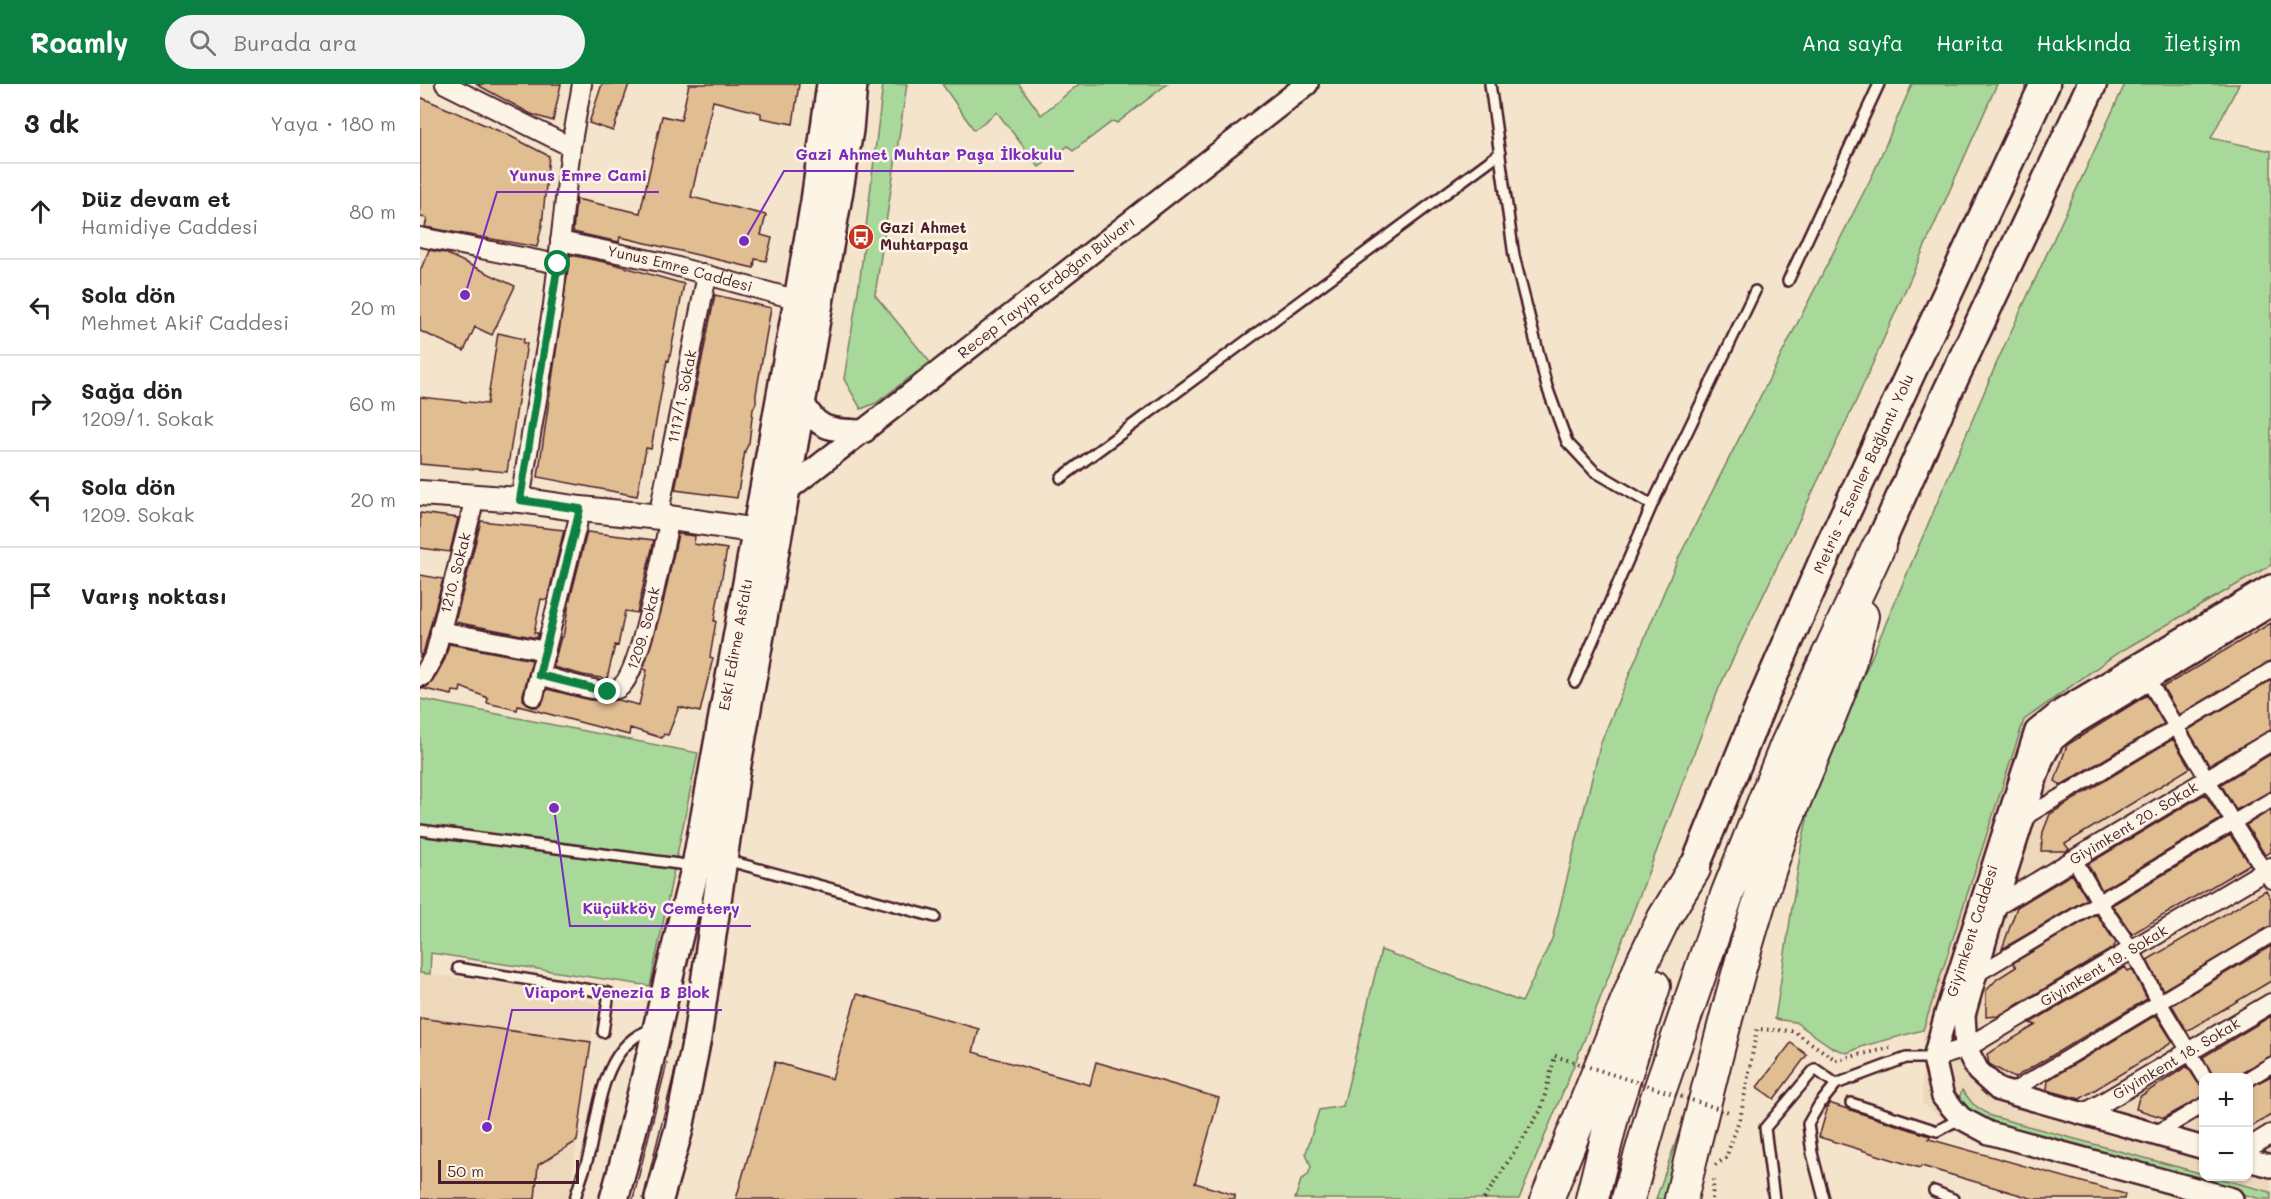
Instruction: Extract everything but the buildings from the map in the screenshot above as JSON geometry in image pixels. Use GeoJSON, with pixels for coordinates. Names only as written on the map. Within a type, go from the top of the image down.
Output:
{"type":"FeatureCollection","features":[{"type":"Feature","properties":{"kind":"highway","name":"Metris - Esenler Bağlantı Yolu"},"geometry":{"type":"LineString","coordinates":[[1694,869],[1767,690],[1829,548],[2045,84]]}},
{"type":"Feature","properties":{"kind":"highway"},"geometry":{"type":"LineString","coordinates":[[1628,1199],[1656,1101],[1727,895],[1787,744],[1947,393],[2092,84]]}},
{"type":"Feature","properties":{"kind":"highway"},"geometry":{"type":"LineString","coordinates":[[1681,1199],[1737,980],[1765,886],[1787,820],[1845,677],[1858,635],[1879,546]]}},
{"type":"Feature","properties":{"kind":"highway"},"geometry":{"type":"LineString","coordinates":[[1577,1199],[1613,1113],[1694,869]]}},
{"type":"Feature","properties":{"kind":"highway"},"geometry":{"type":"LineString","coordinates":[[1547,1199],[1642,961],[1664,918],[1694,869]]}},
{"type":"Feature","properties":{"kind":"highway"},"geometry":{"type":"LineString","coordinates":[[1592,1199],[1613,1113]]}},
{"type":"Feature","properties":{"kind":"main road","name":"Eski Edirne Asfaltı"},"geometry":{"type":"LineString","coordinates":[[615,1199],[696,866],[765,526],[831,84]]}},
{"type":"Feature","properties":{"kind":"main road","name":"Eski Edirne Asfaltı"},"geometry":{"type":"LineString","coordinates":[[765,526],[784,492],[847,141],[853,84]]}},
{"type":"Feature","properties":{"kind":"main road"},"geometry":{"type":"LineString","coordinates":[[420,493],[520,500],[580,509],[765,526],[784,547],[786,562],[784,588],[748,778],[742,793],[731,804],[698,1038],[679,1129],[659,1199]]}},
{"type":"Feature","properties":{"kind":"main road"},"geometry":{"type":"LineString","coordinates":[[687,899],[692,913],[687,945],[696,952],[711,949]]}},
{"type":"Feature","properties":{"kind":"main road"},"geometry":{"type":"LineString","coordinates":[[657,1028],[671,1024],[683,1025],[698,1038]]}},
{"type":"Feature","properties":{"kind":"street"},"geometry":{"type":"LineString","coordinates":[[445,84],[571,147]]}},
{"type":"Feature","properties":{"kind":"street"},"geometry":{"type":"LineString","coordinates":[[520,500],[558,264],[571,147],[582,84]]}},
{"type":"Feature","properties":{"kind":"street","name":"Recep Tayyip Erdoğan Bulvarı"},"geometry":{"type":"LineString","coordinates":[[784,492],[865,431],[1306,84]]}},
{"type":"Feature","properties":{"kind":"street"},"geometry":{"type":"LineString","coordinates":[[420,237],[558,264]]}},
{"type":"Feature","properties":{"kind":"street","name":"Yunus Emre Caddesi"},"geometry":{"type":"LineString","coordinates":[[560,241],[660,262],[798,300]]}},
{"type":"Feature","properties":{"kind":"street","name":"1117/1. Sokak"},"geometry":{"type":"LineString","coordinates":[[664,517],[707,275]]}},
{"type":"Feature","properties":{"kind":"street"},"geometry":{"type":"LineString","coordinates":[[801,397],[808,413],[819,424],[836,430],[865,431]]}},
{"type":"Feature","properties":{"kind":"street","name":"1210. Sokak"},"geometry":{"type":"LineString","coordinates":[[420,677],[429,668],[435,654],[475,498]]}},
{"type":"Feature","properties":{"kind":"street"},"geometry":{"type":"LineString","coordinates":[[534,696],[580,509]]}},
{"type":"Feature","properties":{"kind":"street","name":"1209. Sokak"},"geometry":{"type":"LineString","coordinates":[[539,675],[608,692],[620,688],[626,681],[642,638],[664,517]]}},
{"type":"Feature","properties":{"kind":"street","name":"Giyimkent Caddesi"},"geometry":{"type":"LineString","coordinates":[[2232,1199],[1989,1133],[1961,1118],[1943,1096],[1934,1058],[2036,731],[2062,710],[2271,586]]}},
{"type":"Feature","properties":{"kind":"street","name":"Giyimkent Caddesi"},"geometry":{"type":"LineString","coordinates":[[2199,1147],[2000,1090],[1978,1071],[1966,1048],[1964,1015],[1995,907],[2042,760],[2053,740],[2069,727],[2271,605]]}},
{"type":"Feature","properties":{"kind":"street"},"geometry":{"type":"LineString","coordinates":[[440,631],[546,651]]}},
{"type":"Feature","properties":{"kind":"street"},"geometry":{"type":"LineString","coordinates":[[2024,818],[2271,670]]}},
{"type":"Feature","properties":{"kind":"street"},"geometry":{"type":"LineString","coordinates":[[2148,680],[2233,822],[2269,873]]}},
{"type":"Feature","properties":{"kind":"street","name":"Giyimkent 20. Sokak"},"geometry":{"type":"LineString","coordinates":[[1995,907],[2271,741]]}},
{"type":"Feature","properties":{"kind":"street"},"geometry":{"type":"LineString","coordinates":[[1976,975],[2271,800]]}},
{"type":"Feature","properties":{"kind":"street"},"geometry":{"type":"LineString","coordinates":[[2074,860],[2098,902],[2132,950],[2159,1002],[2202,1073]]}},
{"type":"Feature","properties":{"kind":"street","name":"Giyimkent 19. Sokak"},"geometry":{"type":"LineString","coordinates":[[1934,1058],[1966,1048],[2132,950],[2269,873]]}},
{"type":"Feature","properties":{"kind":"street"},"geometry":{"type":"LineString","coordinates":[[2009,1093],[2271,935]]}},
{"type":"Feature","properties":{"kind":"street","name":"Giyimkent 18. Sokak"},"geometry":{"type":"LineString","coordinates":[[2082,1115],[2271,1003]]}},
{"type":"Feature","properties":{"kind":"street"},"geometry":{"type":"LineString","coordinates":[[2253,1075],[2271,1065]]}},
{"type":"Feature","properties":{"kind":"street"},"geometry":{"type":"LineString","coordinates":[[2154,1134],[2199,1108]]}},
{"type":"Feature","properties":{"kind":"street"},"geometry":{"type":"LineString","coordinates":[[2253,1145],[2271,1134]]}},
{"type":"Feature","properties":{"kind":"street"},"geometry":{"type":"LineString","coordinates":[[2253,1161],[2271,1166]]}},
{"type":"Feature","properties":{"kind":"lane"},"geometry":{"type":"LineString","coordinates":[[1491,84],[1514,256],[1547,387],[1567,442],[1594,471],[1652,505]]}},
{"type":"Feature","properties":{"kind":"lane"},"geometry":{"type":"LineString","coordinates":[[1788,281],[1879,84]]}},
{"type":"Feature","properties":{"kind":"lane"},"geometry":{"type":"LineString","coordinates":[[1061,478],[1500,153]]}},
{"type":"Feature","properties":{"kind":"lane"},"geometry":{"type":"LineString","coordinates":[[1575,682],[1652,505],[1755,291]]}},
{"type":"Feature","properties":{"kind":"lane"},"geometry":{"type":"LineString","coordinates":[[420,830],[696,866]]}},
{"type":"Feature","properties":{"kind":"lane"},"geometry":{"type":"LineString","coordinates":[[723,859],[935,917]]}},
{"type":"Feature","properties":{"kind":"lane"},"geometry":{"type":"LineString","coordinates":[[458,968],[609,993],[603,1032]]}},
{"type":"Feature","properties":{"kind":"lane"},"geometry":{"type":"LineString","coordinates":[[575,1199],[589,1154],[602,1093],[612,1064],[632,1038],[657,1028]]}},
{"type":"Feature","properties":{"kind":"lane"},"geometry":{"type":"LineString","coordinates":[[1824,1199],[1812,1153],[1808,1124],[1819,1105],[1836,1084],[1906,1058],[1934,1058]]}},
{"type":"Feature","properties":{"kind":"lane"},"geometry":{"type":"LineString","coordinates":[[1774,1199],[1765,1128],[1815,1069],[1836,1084]]}},
{"type":"Feature","properties":{"kind":"lane"},"geometry":{"type":"LineString","coordinates":[[1851,1103],[1937,1131],[1961,1118]]}},
{"type":"Feature","properties":{"kind":"lane"},"geometry":{"type":"LineString","coordinates":[[1934,1191],[1953,1199]]}},
{"type":"Feature","properties":{"kind":"path"},"geometry":{"type":"LineString","coordinates":[[1712,1199],[1715,1165],[1726,1158],[1741,1114],[1757,1029],[1793,1031],[1836,1060],[1894,1047]]}},
{"type":"Feature","properties":{"kind":"path"},"geometry":{"type":"LineString","coordinates":[[1484,1199],[1541,1110],[1555,1056],[1729,1112]]}},
{"type":"Feature","properties":{"kind":"shaded area"},"geometry":{"type":"Polygon","coordinates":[[[2271,565],[2271,1199],[2189,1199],[1963,1135],[1922,1103],[1923,1030],[2024,720],[2116,654],[2271,565]]]}},
{"type":"Feature","properties":{"kind":"shaded area"},"geometry":{"type":"Polygon","coordinates":[[[420,973],[552,990],[598,1004],[569,1199],[420,1199],[420,973]]]}},
{"type":"Feature","properties":{"kind":"green space"},"geometry":{"type":"Polygon","coordinates":[[[883,84],[907,84],[875,295],[930,362],[876,403],[861,409],[844,379],[860,278],[883,84]]]}},
{"type":"Feature","properties":{"kind":"green space"},"geometry":{"type":"Polygon","coordinates":[[[942,84],[1019,84],[1041,115],[1079,84],[1167,84],[1117,123],[1113,121],[1073,151],[1068,146],[1039,167],[997,112],[974,130],[942,84]]]}},
{"type":"Feature","properties":{"kind":"green space"},"geometry":{"type":"Polygon","coordinates":[[[1912,84],[1997,84],[1856,401],[1719,688],[1583,1043],[1519,1199],[1295,1199],[1301,1180],[1308,1175],[1311,1167],[1306,1153],[1319,1110],[1343,1106],[1381,950],[1522,1002],[1552,939],[1601,742],[1677,561],[1873,174],[1912,84]]]}},
{"type":"Feature","properties":{"kind":"green space"},"geometry":{"type":"Polygon","coordinates":[[[2125,84],[2239,84],[2211,138],[2271,151],[2271,565],[2116,654],[2024,720],[1923,1030],[1847,1053],[1833,1048],[1795,1022],[1775,1019],[1802,842],[1812,797],[1997,362],[2125,84]]]}},
{"type":"Feature","properties":{"kind":"green space"},"geometry":{"type":"Polygon","coordinates":[[[420,699],[698,753],[650,986],[431,953],[430,974],[420,973],[420,699]]]}},
{"type":"Feature","properties":{"kind":"green space"},"geometry":{"type":"Polygon","coordinates":[[[1962,1090],[1973,1104],[1991,1116],[2199,1173],[2199,1181],[2228,1181],[2271,1192],[2271,1199],[2261,1199],[1985,1124],[1957,1104],[1962,1090]]]}},
{"type":"Feature","properties":{"kind":"green space"},"geometry":{"type":"Polygon","coordinates":[[[1684,1118],[1665,1199],[1656,1199],[1684,1118]]]}},
{"type":"Feature","properties":{"kind":"tram line"},"geometry":{"type":"LineString","coordinates":[[633,1199],[667,1063]]}},
{"type":"Feature","properties":{"kind":"tram line"},"geometry":{"type":"LineString","coordinates":[[643,1199],[676,1066]]}},
{"type":"Feature","properties":{"kind":"place","name":"Gazi Ahmet Muhtarpaşa"},"geometry":{"type":"Point","coordinates":[861,237]}},
{"type":"Feature","properties":{"kind":"place","name":"Gazi Ahmet Muhtar Paşa İlkokulu"},"geometry":{"type":"Point","coordinates":[744,241]}},
{"type":"Feature","properties":{"kind":"place","name":"Yunus Emre Cami"},"geometry":{"type":"Point","coordinates":[465,295]}},
{"type":"Feature","properties":{"kind":"place","name":"Küçükköy Cemetery"},"geometry":{"type":"Point","coordinates":[554,808]}},
{"type":"Feature","properties":{"kind":"place","name":"Viaport Venezia B Blok"},"geometry":{"type":"Point","coordinates":[487,1127]}},
{"type":"Feature","properties":{"kind":"route"},"geometry":{"type":"LineString","coordinates":[[558,264],[520,500],[580,509],[539,675],[608,692]]}}]}
